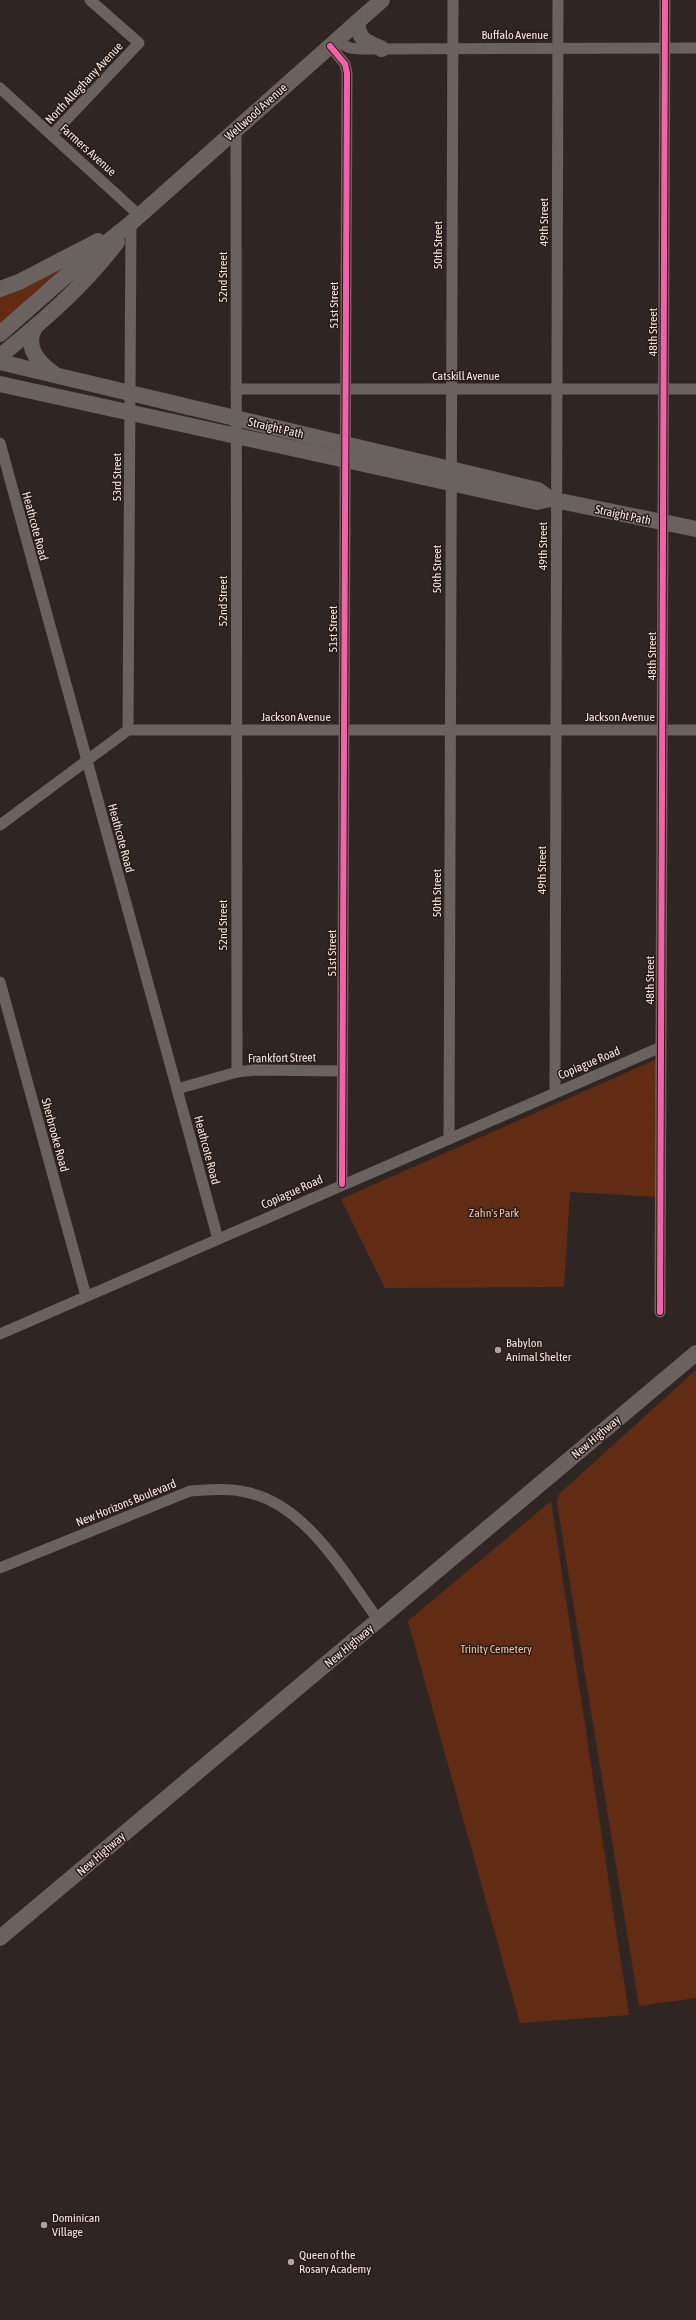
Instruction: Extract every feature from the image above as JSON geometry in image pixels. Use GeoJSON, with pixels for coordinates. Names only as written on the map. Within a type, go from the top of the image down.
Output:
{"type":"FeatureCollection","features":[{"type":"Feature","properties":{"kind":"main road","name":"Wellwood Avenue"},"geometry":{"type":"LineString","coordinates":[[0,334],[68,274],[136,220],[382,0]]}},
{"type":"Feature","properties":{"kind":"main road"},"geometry":{"type":"LineString","coordinates":[[357,22],[359,34],[365,41],[382,49]]}},
{"type":"Feature","properties":{"kind":"main road","name":"Wellwood Avenue"},"geometry":{"type":"LineString","coordinates":[[0,356],[36,327],[103,261],[136,220]]}},
{"type":"Feature","properties":{"kind":"main road"},"geometry":{"type":"LineString","coordinates":[[0,289],[18,282],[136,220]]}},
{"type":"Feature","properties":{"kind":"main road"},"geometry":{"type":"LineString","coordinates":[[36,327],[31,340],[34,355],[41,364],[56,375]]}},
{"type":"Feature","properties":{"kind":"main road","name":"Straight Path"},"geometry":{"type":"LineString","coordinates":[[0,362],[344,444],[450,476]]}},
{"type":"Feature","properties":{"kind":"main road"},"geometry":{"type":"LineString","coordinates":[[0,372],[53,381],[83,381]]}},
{"type":"Feature","properties":{"kind":"main road","name":"Straight Path"},"geometry":{"type":"LineString","coordinates":[[0,384],[345,460],[538,490],[553,500],[663,523],[696,528]]}},
{"type":"Feature","properties":{"kind":"main road","name":"New Highway"},"geometry":{"type":"LineString","coordinates":[[0,1938],[379,1621],[432,1574],[696,1352]]}},
{"type":"Feature","properties":{"kind":"street","name":"North Alleghany Avenue"},"geometry":{"type":"LineString","coordinates":[[52,135],[139,43],[90,0]]}},
{"type":"Feature","properties":{"kind":"street","name":"50th Street"},"geometry":{"type":"LineString","coordinates":[[449,1139],[450,476],[453,0]]}},
{"type":"Feature","properties":{"kind":"street","name":"49th Street"},"geometry":{"type":"LineString","coordinates":[[555,1092],[555,730],[553,500],[557,389],[558,0]]}},
{"type":"Feature","properties":{"kind":"street","name":"48th Street"},"geometry":{"type":"LineString","coordinates":[[660,1312],[665,0]]}},
{"type":"Feature","properties":{"kind":"street","name":"Buffalo Avenue"},"geometry":{"type":"LineString","coordinates":[[333,44],[360,49],[696,48]]}},
{"type":"Feature","properties":{"kind":"street","name":"51st Street"},"geometry":{"type":"LineString","coordinates":[[333,44],[345,64],[347,73],[344,389],[342,1184]]}},
{"type":"Feature","properties":{"kind":"street","name":"Farmers Avenue"},"geometry":{"type":"LineString","coordinates":[[0,88],[52,135],[136,220]]}},
{"type":"Feature","properties":{"kind":"street","name":"52nd Street"},"geometry":{"type":"LineString","coordinates":[[236,130],[237,1072]]}},
{"type":"Feature","properties":{"kind":"street","name":"53rd Street"},"geometry":{"type":"LineString","coordinates":[[128,730],[130,393],[136,220]]}},
{"type":"Feature","properties":{"kind":"street","name":"Catskill Avenue"},"geometry":{"type":"LineString","coordinates":[[236,389],[696,390]]}},
{"type":"Feature","properties":{"kind":"street","name":"Heathcote Road"},"geometry":{"type":"LineString","coordinates":[[0,443],[218,1239]]}},
{"type":"Feature","properties":{"kind":"street","name":"Jackson Avenue"},"geometry":{"type":"LineString","coordinates":[[128,730],[696,730]]}},
{"type":"Feature","properties":{"kind":"street"},"geometry":{"type":"LineString","coordinates":[[0,825],[128,730]]}},
{"type":"Feature","properties":{"kind":"street","name":"Sherbrooke Road"},"geometry":{"type":"LineString","coordinates":[[0,982],[86,1296]]}},
{"type":"Feature","properties":{"kind":"street","name":"Copiague Road"},"geometry":{"type":"LineString","coordinates":[[0,1334],[342,1184],[661,1048]]}},
{"type":"Feature","properties":{"kind":"street","name":"Frankfort Street"},"geometry":{"type":"LineString","coordinates":[[177,1089],[237,1072],[255,1070],[342,1071]]}},
{"type":"Feature","properties":{"kind":"street","name":"New Horizons Boulevard"},"geometry":{"type":"LineString","coordinates":[[0,1568],[190,1492],[222,1489],[247,1492],[272,1502],[294,1515],[321,1542],[379,1621]]}},
{"type":"Feature","properties":{"kind":"green space"},"geometry":{"type":"Polygon","coordinates":[[[87,252],[0,328],[0,292],[87,252]]]}},
{"type":"Feature","properties":{"kind":"green space","name":"Zahn's Park"},"geometry":{"type":"Polygon","coordinates":[[[657,1059],[658,1197],[570,1192],[564,1287],[385,1288],[341,1199],[657,1059]]]}},
{"type":"Feature","properties":{"kind":"green space"},"geometry":{"type":"Polygon","coordinates":[[[696,1370],[696,1998],[639,2006],[557,1503],[559,1494],[696,1370]]]}},
{"type":"Feature","properties":{"kind":"green space","name":"Trinity Cemetery"},"geometry":{"type":"Polygon","coordinates":[[[551,1501],[629,2015],[520,2023],[408,1621],[551,1501]]]}},
{"type":"Feature","properties":{"kind":"cycle path"},"geometry":{"type":"LineString","coordinates":[[660,1312],[665,0]]}},
{"type":"Feature","properties":{"kind":"cycle path"},"geometry":{"type":"LineString","coordinates":[[330,46],[345,64],[347,73],[342,1184]]}},
{"type":"Feature","properties":{"kind":"place","name":"Babylon Animal Shelter"},"geometry":{"type":"Point","coordinates":[498,1350]}},
{"type":"Feature","properties":{"kind":"place","name":"Dominican Village"},"geometry":{"type":"Point","coordinates":[44,2225]}},
{"type":"Feature","properties":{"kind":"place","name":"Queen of the Rosary Academy"},"geometry":{"type":"Point","coordinates":[291,2262]}}]}
